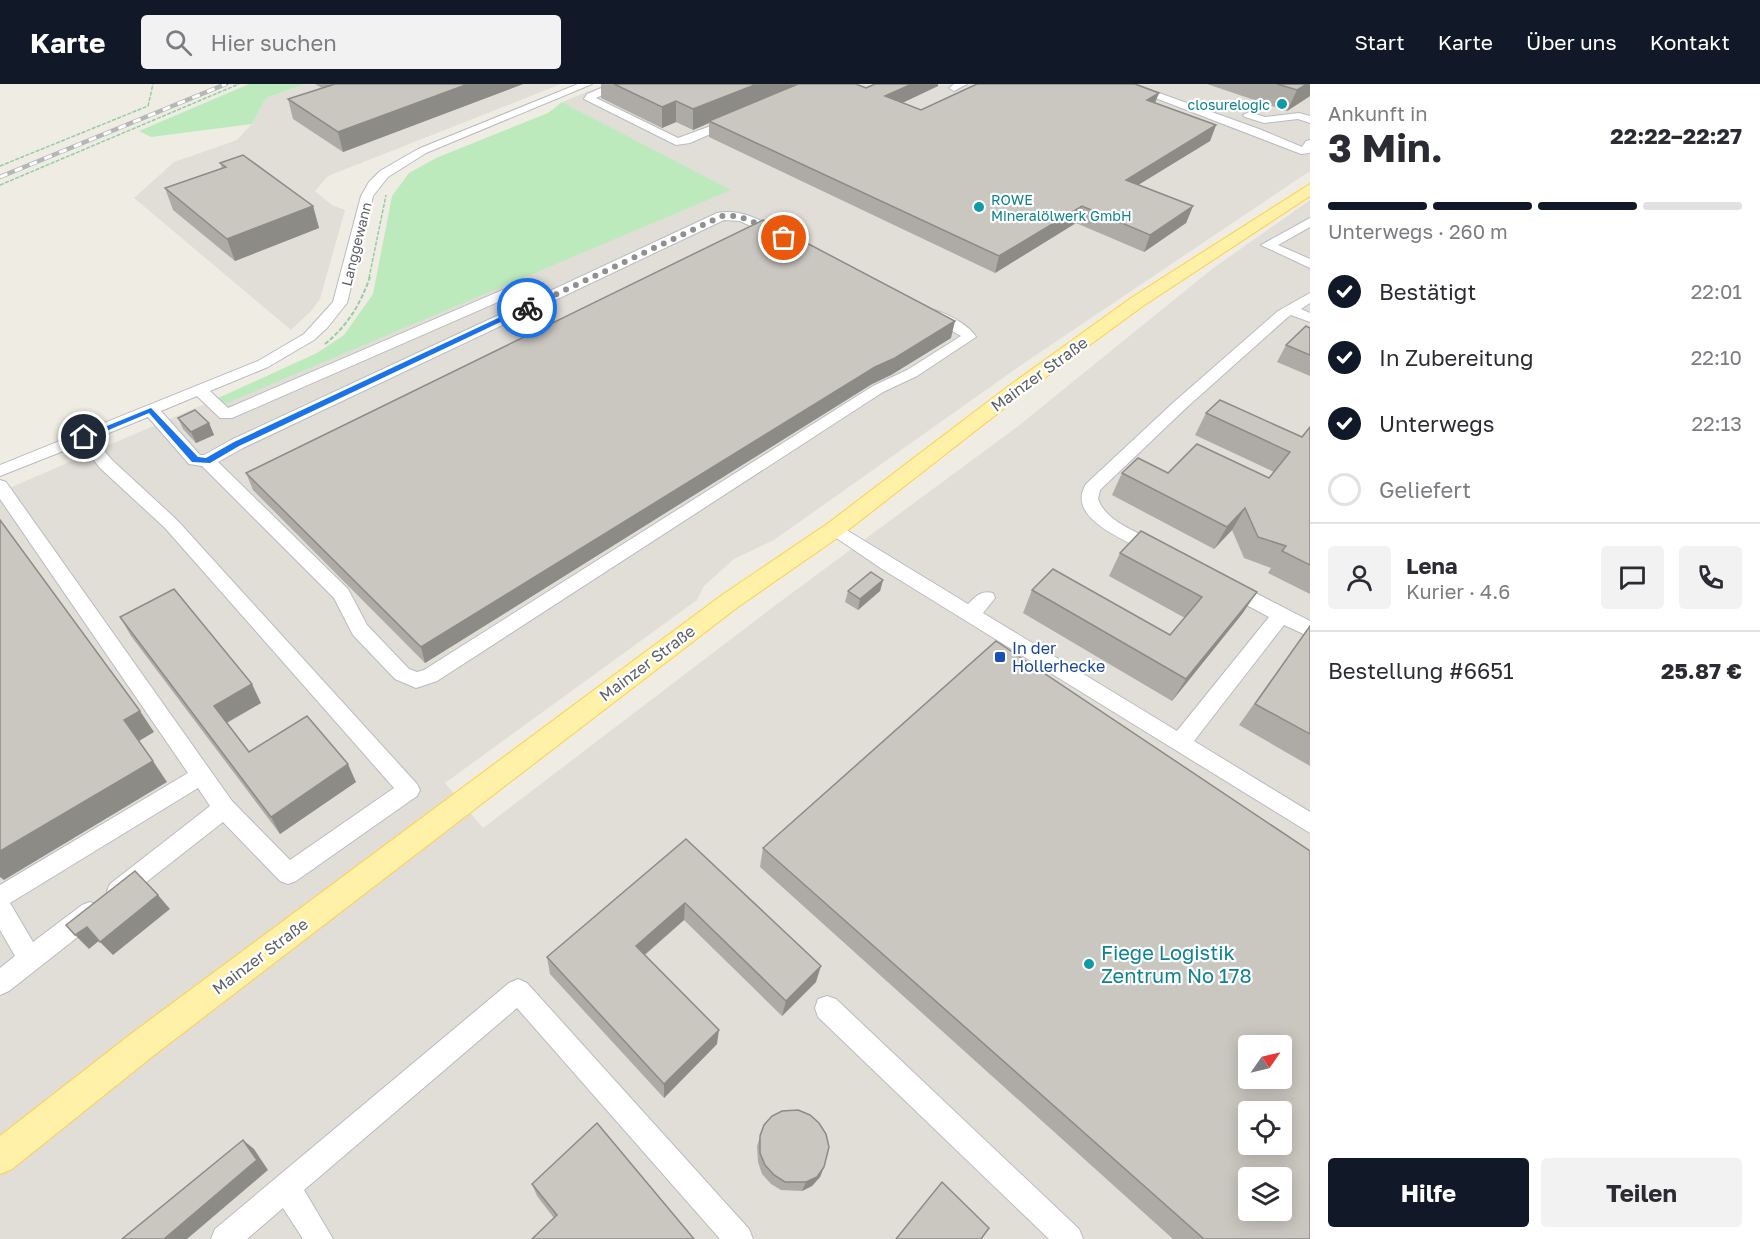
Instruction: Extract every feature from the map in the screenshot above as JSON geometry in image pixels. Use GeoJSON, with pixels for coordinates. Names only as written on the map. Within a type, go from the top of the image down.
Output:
{"type":"FeatureCollection","features":[{"type":"Feature","properties":{"kind":"main road","name":"Mainzer Straße"},"geometry":{"type":"LineString","coordinates":[[0,1157],[142,1045],[730,601],[835,529],[1013,392],[1137,302],[1310,189]]}},
{"type":"Feature","properties":{"kind":"street","name":"Langgewann"},"geometry":{"type":"LineString","coordinates":[[0,471],[281,355],[309,337],[331,315],[344,292],[367,196],[373,185],[384,174],[422,152],[587,84]]}},
{"type":"Feature","properties":{"kind":"street"},"geometry":{"type":"LineString","coordinates":[[621,84],[591,96],[589,99],[676,142],[686,141],[748,115]]}},
{"type":"Feature","properties":{"kind":"street"},"geometry":{"type":"LineString","coordinates":[[1124,84],[1307,147]]}},
{"type":"Feature","properties":{"kind":"street"},"geometry":{"type":"LineString","coordinates":[[1249,115],[1264,120],[1304,118],[1310,109]]}},
{"type":"Feature","properties":{"kind":"street"},"geometry":{"type":"LineString","coordinates":[[151,410],[195,460],[207,461],[237,444],[722,216],[734,215],[744,218],[797,245]]}},
{"type":"Feature","properties":{"kind":"street"},"geometry":{"type":"LineString","coordinates":[[1310,222],[1268,245],[1310,264]]}},
{"type":"Feature","properties":{"kind":"street"},"geometry":{"type":"LineString","coordinates":[[226,415],[464,312],[500,303],[524,286],[536,293]]}},
{"type":"Feature","properties":{"kind":"street"},"geometry":{"type":"LineString","coordinates":[[1171,556],[1101,519],[1093,511],[1088,495],[1092,488],[1180,405],[1283,314],[1310,297]]}},
{"type":"Feature","properties":{"kind":"street"},"geometry":{"type":"LineString","coordinates":[[207,461],[341,594],[360,630],[402,674],[416,680],[430,676],[878,389],[912,373],[969,338],[966,331],[913,304]]}},
{"type":"Feature","properties":{"kind":"street"},"geometry":{"type":"LineString","coordinates":[[1291,310],[1310,318]]}},
{"type":"Feature","properties":{"kind":"street"},"geometry":{"type":"LineString","coordinates":[[464,312],[478,321]]}},
{"type":"Feature","properties":{"kind":"street"},"geometry":{"type":"LineString","coordinates":[[434,325],[447,335]]}},
{"type":"Feature","properties":{"kind":"street"},"geometry":{"type":"LineString","coordinates":[[402,339],[415,350]]}},
{"type":"Feature","properties":{"kind":"street"},"geometry":{"type":"LineString","coordinates":[[369,353],[383,365]]}},
{"type":"Feature","properties":{"kind":"street"},"geometry":{"type":"LineString","coordinates":[[334,368],[349,381]]}},
{"type":"Feature","properties":{"kind":"street"},"geometry":{"type":"LineString","coordinates":[[298,383],[314,398]]}},
{"type":"Feature","properties":{"kind":"street"},"geometry":{"type":"LineString","coordinates":[[199,390],[242,430]]}},
{"type":"Feature","properties":{"kind":"street"},"geometry":{"type":"LineString","coordinates":[[262,399],[280,413]]}},
{"type":"Feature","properties":{"kind":"street"},"geometry":{"type":"LineString","coordinates":[[0,486],[200,776],[224,808],[288,874],[410,790],[171,524],[106,464],[84,437]]}},
{"type":"Feature","properties":{"kind":"street"},"geometry":{"type":"LineString","coordinates":[[835,529],[1310,823]]}},
{"type":"Feature","properties":{"kind":"street"},"geometry":{"type":"LineString","coordinates":[[1210,577],[1310,630]]}},
{"type":"Feature","properties":{"kind":"street"},"geometry":{"type":"LineString","coordinates":[[970,613],[986,598]]}},
{"type":"Feature","properties":{"kind":"street"},"geometry":{"type":"LineString","coordinates":[[1180,743],[1281,615]]}},
{"type":"Feature","properties":{"kind":"street"},"geometry":{"type":"LineString","coordinates":[[0,897],[200,776]]}},
{"type":"Feature","properties":{"kind":"street"},"geometry":{"type":"LineString","coordinates":[[0,983],[224,808]]}},
{"type":"Feature","properties":{"kind":"street"},"geometry":{"type":"LineString","coordinates":[[0,908],[30,959]]}},
{"type":"Feature","properties":{"kind":"street"},"geometry":{"type":"LineString","coordinates":[[225,1239],[518,991],[739,1239]]}},
{"type":"Feature","properties":{"kind":"street"},"geometry":{"type":"LineString","coordinates":[[827,1008],[1069,1239]]}},
{"type":"Feature","properties":{"kind":"street"},"geometry":{"type":"LineString","coordinates":[[286,1188],[319,1239]]}},
{"type":"Feature","properties":{"kind":"path"},"geometry":{"type":"LineString","coordinates":[[0,166],[148,106],[153,84]]}},
{"type":"Feature","properties":{"kind":"path"},"geometry":{"type":"LineString","coordinates":[[0,184],[239,84]]}},
{"type":"Feature","properties":{"kind":"path"},"geometry":{"type":"LineString","coordinates":[[324,345],[339,334],[366,295],[389,189]]}},
{"type":"Feature","properties":{"kind":"shaded area"},"geometry":{"type":"Polygon","coordinates":[[[305,84],[561,84],[328,176],[315,191],[332,205],[345,210],[320,299],[291,330],[134,198],[174,162],[237,140],[252,124],[266,98],[305,84]]]}},
{"type":"Feature","properties":{"kind":"shaded area"},"geometry":{"type":"Polygon","coordinates":[[[607,84],[1310,84],[1310,171],[1027,361],[774,540],[734,559],[704,586],[697,600],[445,783],[483,828],[777,604],[1017,427],[1212,269],[1310,200],[1310,1239],[0,1239],[0,492],[216,399],[730,190],[562,102],[607,84]]]}},
{"type":"Feature","properties":{"kind":"green space"},"geometry":{"type":"Polygon","coordinates":[[[249,84],[305,84],[266,98],[252,124],[151,137],[139,131],[249,84]]]}},
{"type":"Feature","properties":{"kind":"green space"},"geometry":{"type":"Polygon","coordinates":[[[562,102],[731,190],[222,405],[216,399],[317,353],[344,335],[373,294],[392,196],[409,173],[436,158],[548,113],[562,102]]]}},
{"type":"Feature","properties":{"kind":"building"},"geometry":{"type":"Polygon","coordinates":[[[335,84],[468,84],[338,132],[288,99],[335,84]]]}},
{"type":"Feature","properties":{"kind":"building"},"geometry":{"type":"Polygon","coordinates":[[[614,84],[757,84],[693,109],[676,101],[662,107],[614,84]]]}},
{"type":"Feature","properties":{"kind":"building","name":"ROWE Mineralölwerk GmbH"},"geometry":{"type":"Polygon","coordinates":[[[798,84],[856,84],[866,88],[875,84],[912,84],[885,96],[921,110],[977,84],[1135,84],[1159,93],[1147,100],[1216,125],[1126,180],[1193,206],[1150,235],[1082,206],[999,256],[709,121],[798,84]]]}},
{"type":"Feature","properties":{"kind":"building"},"geometry":{"type":"Polygon","coordinates":[[[1277,84],[1307,84],[1297,90],[1277,84]]]}},
{"type":"Feature","properties":{"kind":"building"},"geometry":{"type":"Polygon","coordinates":[[[243,155],[313,206],[227,239],[165,188],[226,167],[220,163],[243,155]]]}},
{"type":"Feature","properties":{"kind":"building"},"geometry":{"type":"Polygon","coordinates":[[[763,220],[955,321],[895,358],[875,367],[421,647],[246,473],[763,220]]]}},
{"type":"Feature","properties":{"kind":"building"},"geometry":{"type":"Polygon","coordinates":[[[1306,326],[1310,328],[1310,355],[1286,345],[1306,326]]]}},
{"type":"Feature","properties":{"kind":"building"},"geometry":{"type":"Polygon","coordinates":[[[1220,400],[1302,437],[1310,427],[1310,565],[1282,551],[1286,546],[1258,537],[1245,508],[1227,527],[1122,473],[1138,458],[1168,473],[1197,444],[1269,478],[1290,452],[1206,413],[1220,400]]]}},
{"type":"Feature","properties":{"kind":"building"},"geometry":{"type":"Polygon","coordinates":[[[195,410],[209,423],[191,432],[178,418],[195,410]]]}},
{"type":"Feature","properties":{"kind":"building"},"geometry":{"type":"Polygon","coordinates":[[[0,520],[140,711],[124,720],[153,761],[0,851],[0,520]]]}},
{"type":"Feature","properties":{"kind":"building"},"geometry":{"type":"Polygon","coordinates":[[[1141,531],[1257,592],[1186,679],[1032,590],[1053,569],[1170,635],[1202,597],[1120,553],[1141,531]]]}},
{"type":"Feature","properties":{"kind":"building"},"geometry":{"type":"Polygon","coordinates":[[[871,572],[883,580],[860,599],[848,591],[871,572]]]}},
{"type":"Feature","properties":{"kind":"building"},"geometry":{"type":"Polygon","coordinates":[[[174,589],[252,684],[214,706],[249,752],[307,716],[348,764],[271,817],[120,617],[174,589]]]}},
{"type":"Feature","properties":{"kind":"building"},"geometry":{"type":"Polygon","coordinates":[[[1310,626],[1310,734],[1255,704],[1310,626]]]}},
{"type":"Feature","properties":{"kind":"building","name":"Fiege Logistik Zentrum No 178"},"geometry":{"type":"Polygon","coordinates":[[[996,641],[1310,851],[1310,1239],[1204,1239],[763,848],[996,641]]]}},
{"type":"Feature","properties":{"kind":"building"},"geometry":{"type":"Polygon","coordinates":[[[686,839],[821,966],[786,1001],[685,903],[636,946],[719,1030],[664,1084],[547,957],[686,839]]]}},
{"type":"Feature","properties":{"kind":"building"},"geometry":{"type":"Polygon","coordinates":[[[135,871],[158,895],[100,942],[87,927],[75,935],[66,925],[135,871]]]}},
{"type":"Feature","properties":{"kind":"building"},"geometry":{"type":"Polygon","coordinates":[[[798,1110],[810,1115],[819,1123],[826,1134],[829,1147],[824,1167],[817,1177],[806,1182],[785,1182],[765,1165],[760,1153],[760,1136],[764,1125],[772,1116],[782,1111],[798,1110]]]}},
{"type":"Feature","properties":{"kind":"building"},"geometry":{"type":"Polygon","coordinates":[[[597,1123],[694,1239],[532,1239],[557,1215],[532,1184],[597,1123]]]}},
{"type":"Feature","properties":{"kind":"building"},"geometry":{"type":"Polygon","coordinates":[[[243,1140],[257,1160],[164,1239],[122,1239],[243,1140]]]}},
{"type":"Feature","properties":{"kind":"building"},"geometry":{"type":"Polygon","coordinates":[[[942,1182],[989,1228],[981,1239],[896,1239],[942,1182]]]}},
{"type":"Feature","properties":{"kind":"railway"},"geometry":{"type":"LineString","coordinates":[[0,177],[226,84]]}},
{"type":"Feature","properties":{"kind":"way so far"},"geometry":{"type":"LineString","coordinates":[[527,308],[722,216],[734,215],[744,218],[784,238]]}},
{"type":"Feature","properties":{"kind":"place","name":"closurelogic"},"geometry":{"type":"Point","coordinates":[1282,104]}},
{"type":"Feature","properties":{"kind":"place","name":"ROWE Mineralölwerk GmbH"},"geometry":{"type":"Point","coordinates":[979,207]}},
{"type":"Feature","properties":{"kind":"place","name":"In der Hollerhecke"},"geometry":{"type":"Point","coordinates":[1000,657]}},
{"type":"Feature","properties":{"kind":"place","name":"Fiege Logistik Zentrum No 178"},"geometry":{"type":"Point","coordinates":[1089,964]}},
{"type":"Feature","properties":{"kind":"route"},"geometry":{"type":"LineString","coordinates":[[84,437],[151,410],[195,460],[207,461],[237,444],[527,308]]}}]}
